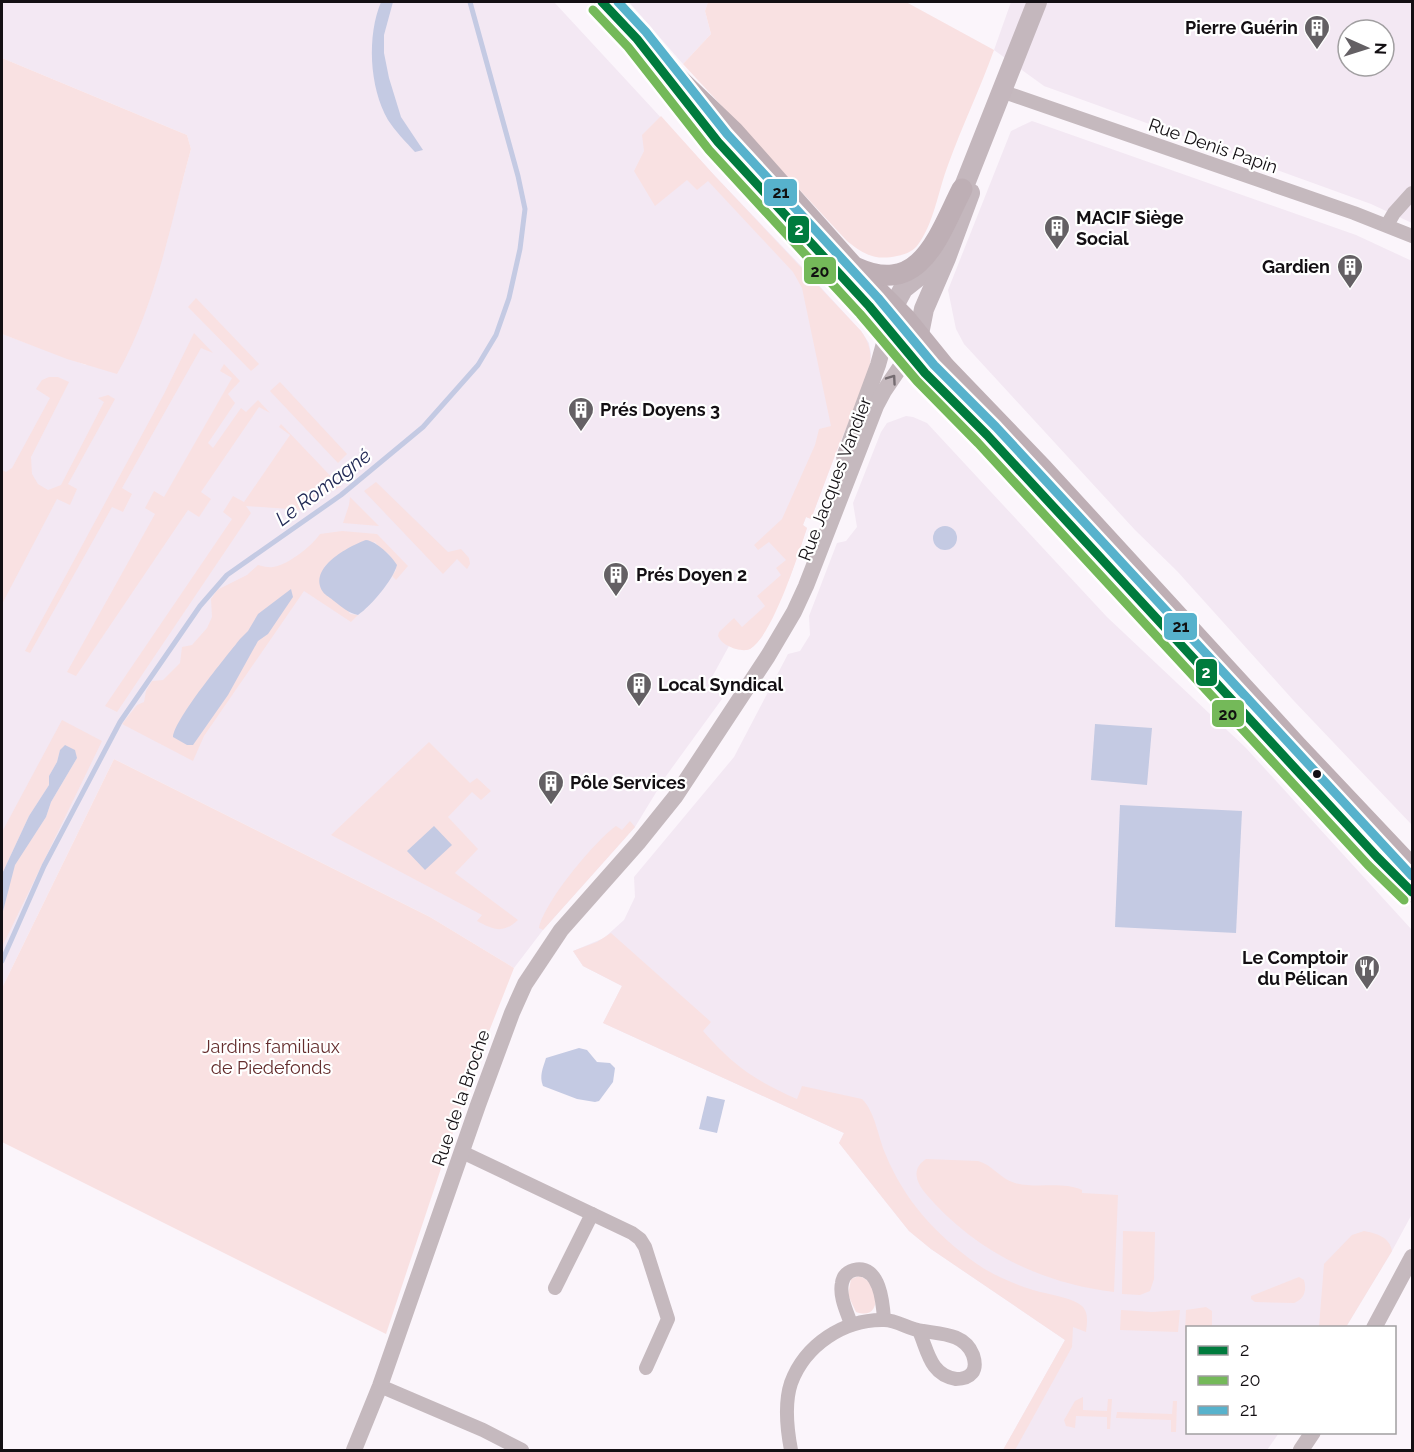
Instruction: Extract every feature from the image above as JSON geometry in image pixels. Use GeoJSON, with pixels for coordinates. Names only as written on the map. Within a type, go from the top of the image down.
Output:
{"type":"FeatureCollection","features":[{"type":"Feature","properties":{"kind":"main road"},"geometry":{"type":"LineString","coordinates":[[602,2],[637,39],[733,131],[853,266],[894,306],[945,367],[1043,469],[1223,666],[1413,868]]}},
{"type":"Feature","properties":{"kind":"main road"},"geometry":{"type":"LineString","coordinates":[[888,329],[894,306],[903,289],[932,266],[938,257],[962,189],[1037,2]]}},
{"type":"Feature","properties":{"kind":"main road"},"geometry":{"type":"LineString","coordinates":[[637,39],[718,142],[938,387],[987,435],[1377,857],[1413,892]]}},
{"type":"Feature","properties":{"kind":"main road"},"geometry":{"type":"LineString","coordinates":[[909,354],[919,334],[924,309],[946,258],[970,191],[987,126]]}},
{"type":"Feature","properties":{"kind":"main road"},"geometry":{"type":"LineString","coordinates":[[853,266],[869,273],[895,275],[902,274],[918,265],[928,255],[962,189]]}},
{"type":"Feature","properties":{"kind":"street","name":"Rue Denis Papin"},"geometry":{"type":"LineString","coordinates":[[1001,91],[1413,236]]}},
{"type":"Feature","properties":{"kind":"street"},"geometry":{"type":"LineString","coordinates":[[1387,225],[1394,213],[1413,193]]}},
{"type":"Feature","properties":{"kind":"street","name":"Rue Jacques Vandier"},"geometry":{"type":"LineString","coordinates":[[783,631],[799,573],[871,384],[887,339],[888,329]]}},
{"type":"Feature","properties":{"kind":"street","name":"Rue Jacques Vandier"},"geometry":{"type":"LineString","coordinates":[[675,797],[783,631],[806,586],[876,406],[909,354]]}},
{"type":"Feature","properties":{"kind":"street","name":"Rue de la Broche"},"geometry":{"type":"LineString","coordinates":[[354,1450],[380,1386],[512,1012],[525,984],[561,930],[638,843],[675,797]]}},
{"type":"Feature","properties":{"kind":"street"},"geometry":{"type":"LineString","coordinates":[[462,1152],[632,1233],[640,1239],[645,1247],[668,1319],[646,1368]]}},
{"type":"Feature","properties":{"kind":"street"},"geometry":{"type":"LineString","coordinates":[[555,1288],[592,1214]]}},
{"type":"Feature","properties":{"kind":"street"},"geometry":{"type":"LineString","coordinates":[[1375,1326],[1413,1257]]}},
{"type":"Feature","properties":{"kind":"street"},"geometry":{"type":"LineString","coordinates":[[851,1324],[841,1290],[846,1274],[853,1270],[866,1271],[878,1284],[884,1320]]}},
{"type":"Feature","properties":{"kind":"street"},"geometry":{"type":"LineString","coordinates":[[791,1450],[787,1412],[788,1396],[794,1377],[807,1356],[820,1342],[835,1331],[851,1324],[884,1320],[903,1324],[919,1331]]}},
{"type":"Feature","properties":{"kind":"street"},"geometry":{"type":"LineString","coordinates":[[380,1386],[483,1430],[522,1450]]}},
{"type":"Feature","properties":{"kind":"street"},"geometry":{"type":"LineString","coordinates":[[1301,1450],[1312,1434]]}},
{"type":"Feature","properties":{"kind":"shaded area"},"geometry":{"type":"Polygon","coordinates":[[[2,2],[554,2],[802,267],[861,331],[869,343],[871,354],[868,375],[811,519],[806,517],[803,525],[807,528],[790,577],[762,637],[750,649],[729,646],[711,679],[722,699],[666,776],[635,827],[543,930],[514,968],[430,917],[114,759],[2,988],[2,334],[86,365],[154,286],[191,149],[187,135],[2,58],[2,2]]]}},
{"type":"Feature","properties":{"kind":"shaded area"},"geometry":{"type":"Polygon","coordinates":[[[629,2],[708,2],[705,11],[711,34],[683,64],[629,2]]]}},
{"type":"Feature","properties":{"kind":"shaded area"},"geometry":{"type":"Polygon","coordinates":[[[1011,2],[1412,2],[1412,223],[1371,204],[1044,86],[994,50],[1011,2]]]}},
{"type":"Feature","properties":{"kind":"shaded area"},"geometry":{"type":"Polygon","coordinates":[[[1032,121],[1356,235],[1412,261],[1412,825],[1294,701],[1177,571],[1135,530],[964,344],[956,329],[948,290],[1011,131],[1032,121]]]}},
{"type":"Feature","properties":{"kind":"shaded area"},"geometry":{"type":"Polygon","coordinates":[[[906,416],[927,423],[1107,617],[1246,748],[1412,930],[1412,1214],[1392,1251],[1347,1326],[1186,1326],[1186,1434],[1278,1434],[1267,1450],[1003,1450],[1065,1340],[931,1249],[909,1231],[839,1143],[844,1133],[603,1023],[622,986],[583,966],[573,951],[604,938],[624,920],[635,897],[634,877],[734,757],[788,654],[800,651],[810,635],[809,616],[837,543],[846,541],[857,527],[853,503],[881,432],[887,423],[906,416]]]}},
{"type":"Feature","properties":{"kind":"green space"},"geometry":{"type":"Polygon","coordinates":[[[708,2],[906,2],[994,50],[953,150],[928,228],[915,248],[902,255],[882,258],[858,250],[847,241],[683,64],[711,34],[705,11],[708,2]]]}},
{"type":"Feature","properties":{"kind":"green space"},"geometry":{"type":"Polygon","coordinates":[[[2,58],[187,135],[191,149],[161,264],[142,321],[117,374],[67,359],[2,334],[2,58]]]}},
{"type":"Feature","properties":{"kind":"green space"},"geometry":{"type":"Polygon","coordinates":[[[661,116],[861,331],[870,353],[868,375],[811,519],[806,517],[803,525],[807,528],[784,593],[759,641],[747,650],[736,649],[721,641],[718,636],[719,632],[734,618],[742,627],[765,606],[757,596],[781,575],[776,568],[786,560],[769,542],[758,550],[754,545],[782,519],[815,445],[819,429],[831,426],[802,288],[793,272],[708,181],[697,190],[687,180],[655,206],[634,171],[644,151],[642,135],[661,116]]]}},
{"type":"Feature","properties":{"kind":"green space"},"geometry":{"type":"Polygon","coordinates":[[[196,298],[259,364],[251,371],[188,307],[196,298]]]}},
{"type":"Feature","properties":{"kind":"green space"},"geometry":{"type":"Polygon","coordinates":[[[194,333],[213,353],[201,348],[122,488],[132,494],[123,512],[112,507],[30,653],[25,651],[164,394],[194,333]]]}},
{"type":"Feature","properties":{"kind":"green space"},"geometry":{"type":"Polygon","coordinates":[[[224,364],[240,381],[228,394],[235,403],[208,443],[213,448],[241,408],[246,412],[258,400],[270,413],[259,407],[201,492],[211,499],[199,517],[188,510],[76,676],[67,672],[155,514],[145,508],[154,491],[164,497],[232,378],[220,371],[224,364]]]}},
{"type":"Feature","properties":{"kind":"green space"},"geometry":{"type":"Polygon","coordinates":[[[58,377],[69,382],[31,457],[32,474],[38,484],[48,490],[61,485],[104,402],[98,398],[108,395],[115,399],[68,484],[77,489],[70,505],[57,499],[2,604],[2,470],[6,472],[12,468],[50,398],[36,389],[42,380],[58,377]]]}},
{"type":"Feature","properties":{"kind":"green space"},"geometry":{"type":"Polygon","coordinates":[[[280,382],[347,454],[338,463],[270,391],[280,382]]]}},
{"type":"Feature","properties":{"kind":"green space"},"geometry":{"type":"Polygon","coordinates":[[[281,424],[341,487],[310,499],[303,510],[246,506],[251,513],[117,712],[105,706],[232,519],[223,512],[233,496],[244,502],[290,435],[279,427],[281,424]]]}},
{"type":"Feature","properties":{"kind":"green space"},"geometry":{"type":"Polygon","coordinates":[[[376,482],[448,552],[461,549],[469,558],[470,564],[467,569],[457,559],[443,574],[364,491],[376,482]]]}},
{"type":"Feature","properties":{"kind":"green space"},"geometry":{"type":"Polygon","coordinates":[[[350,497],[379,526],[343,523],[350,497]]]}},
{"type":"Feature","properties":{"kind":"green space"},"geometry":{"type":"Polygon","coordinates":[[[342,531],[377,534],[408,566],[396,580],[392,576],[396,570],[389,554],[381,550],[375,542],[333,559],[324,567],[350,614],[358,615],[351,622],[304,591],[204,736],[193,761],[122,724],[137,705],[144,702],[146,691],[152,681],[163,680],[180,663],[182,647],[192,645],[207,628],[212,617],[211,599],[217,590],[247,575],[258,565],[271,567],[286,563],[306,549],[320,534],[342,531]]]}},
{"type":"Feature","properties":{"kind":"green space"},"geometry":{"type":"Polygon","coordinates":[[[62,720],[102,741],[2,947],[2,915],[14,865],[46,817],[51,802],[77,758],[60,750],[57,762],[49,776],[49,785],[29,816],[2,874],[2,832],[62,720]]]}},
{"type":"Feature","properties":{"kind":"green space"},"geometry":{"type":"Polygon","coordinates":[[[429,742],[470,783],[477,778],[491,791],[481,800],[472,792],[448,817],[478,849],[455,873],[518,920],[508,927],[498,929],[488,927],[477,921],[482,915],[331,835],[429,742]]]}},
{"type":"Feature","properties":{"kind":"green space","name":"Jardins familiaux de Piedefonds"},"geometry":{"type":"Polygon","coordinates":[[[114,759],[430,917],[514,968],[473,1072],[386,1334],[2,1142],[2,988],[114,759]]]}},
{"type":"Feature","properties":{"kind":"green space"},"geometry":{"type":"Polygon","coordinates":[[[630,821],[635,827],[543,930],[539,928],[550,903],[571,873],[616,826],[622,830],[630,821]]]}},
{"type":"Feature","properties":{"kind":"green space"},"geometry":{"type":"Polygon","coordinates":[[[611,933],[711,1022],[703,1031],[725,1054],[746,1071],[797,1099],[802,1086],[862,1099],[876,1124],[885,1153],[902,1186],[935,1229],[962,1253],[983,1268],[1003,1278],[1030,1289],[1072,1300],[1082,1306],[1087,1318],[1086,1332],[1073,1327],[1072,1347],[1015,1450],[1003,1450],[1065,1340],[931,1249],[909,1231],[839,1143],[844,1133],[603,1023],[622,986],[583,966],[573,951],[597,942],[611,933]]]}},
{"type":"Feature","properties":{"kind":"green space"},"geometry":{"type":"Polygon","coordinates":[[[926,1159],[978,1161],[1005,1178],[1023,1185],[1066,1186],[1082,1190],[1082,1193],[1118,1195],[1114,1292],[1060,1281],[1011,1261],[988,1248],[945,1214],[926,1194],[918,1180],[917,1171],[926,1159]]]}},
{"type":"Feature","properties":{"kind":"green space"},"geometry":{"type":"Polygon","coordinates":[[[1123,1231],[1155,1232],[1154,1279],[1150,1291],[1140,1295],[1122,1294],[1123,1231]]]}},
{"type":"Feature","properties":{"kind":"green space"},"geometry":{"type":"Polygon","coordinates":[[[1364,1231],[1374,1233],[1389,1243],[1392,1251],[1347,1326],[1319,1326],[1324,1264],[1352,1235],[1364,1231]]]}},
{"type":"Feature","properties":{"kind":"green space"},"geometry":{"type":"Polygon","coordinates":[[[859,1276],[871,1285],[876,1300],[875,1306],[865,1314],[856,1312],[848,1295],[851,1279],[859,1276]]]}},
{"type":"Feature","properties":{"kind":"green space"},"geometry":{"type":"Polygon","coordinates":[[[1299,1277],[1304,1280],[1305,1291],[1302,1297],[1294,1303],[1255,1302],[1251,1299],[1251,1296],[1299,1277]]]}},
{"type":"Feature","properties":{"kind":"green space"},"geometry":{"type":"Polygon","coordinates":[[[1206,1307],[1212,1311],[1212,1326],[1186,1326],[1185,1332],[1186,1310],[1206,1307]]]}},
{"type":"Feature","properties":{"kind":"green space"},"geometry":{"type":"Polygon","coordinates":[[[1121,1310],[1152,1312],[1180,1310],[1178,1332],[1120,1330],[1121,1310]]]}},
{"type":"Feature","properties":{"kind":"green space"},"geometry":{"type":"Polygon","coordinates":[[[1083,1397],[1083,1410],[1107,1411],[1108,1399],[1112,1399],[1110,1429],[1107,1429],[1107,1417],[1076,1416],[1075,1428],[1066,1426],[1064,1420],[1075,1401],[1083,1397]]]}},
{"type":"Feature","properties":{"kind":"green space"},"geometry":{"type":"Polygon","coordinates":[[[1173,1401],[1177,1401],[1176,1432],[1171,1432],[1171,1420],[1116,1418],[1117,1412],[1172,1414],[1173,1401]]]}},
{"type":"Feature","properties":{"kind":"water"},"geometry":{"type":"Polygon","coordinates":[[[381,2],[393,2],[384,35],[384,53],[389,78],[401,117],[423,150],[415,152],[394,128],[388,120],[377,92],[372,45],[381,2]]]}},
{"type":"Feature","properties":{"kind":"water"},"geometry":{"type":"Polygon","coordinates":[[[945,526],[954,529],[957,538],[954,547],[945,550],[936,547],[933,538],[936,529],[945,526]]]}},
{"type":"Feature","properties":{"kind":"water"},"geometry":{"type":"Polygon","coordinates":[[[366,540],[383,550],[397,565],[381,592],[358,615],[345,610],[325,594],[320,583],[325,567],[332,559],[366,540]]]}},
{"type":"Feature","properties":{"kind":"water"},"geometry":{"type":"Polygon","coordinates":[[[291,589],[293,597],[268,634],[258,641],[228,695],[193,745],[187,745],[173,737],[191,702],[248,631],[258,614],[291,589]]]}},
{"type":"Feature","properties":{"kind":"water"},"geometry":{"type":"Polygon","coordinates":[[[1095,724],[1152,728],[1147,785],[1091,780],[1095,724]]]}},
{"type":"Feature","properties":{"kind":"water"},"geometry":{"type":"Polygon","coordinates":[[[65,745],[75,750],[77,758],[51,802],[46,817],[15,865],[2,915],[2,874],[29,816],[49,785],[49,776],[57,762],[60,750],[65,745]]]}},
{"type":"Feature","properties":{"kind":"water"},"geometry":{"type":"Polygon","coordinates":[[[1120,805],[1242,811],[1236,933],[1115,927],[1120,805]]]}},
{"type":"Feature","properties":{"kind":"water"},"geometry":{"type":"Polygon","coordinates":[[[434,826],[452,845],[425,870],[407,851],[434,826]]]}},
{"type":"Feature","properties":{"kind":"water"},"geometry":{"type":"Polygon","coordinates":[[[579,1048],[587,1050],[597,1062],[610,1063],[615,1068],[613,1082],[599,1101],[577,1099],[543,1086],[541,1075],[546,1058],[579,1048]]]}},
{"type":"Feature","properties":{"kind":"water"},"geometry":{"type":"Polygon","coordinates":[[[707,1096],[725,1100],[717,1133],[699,1129],[707,1096]]]}},
{"type":"Feature","properties":{"kind":"waterway","name":"Le Romagné"},"geometry":{"type":"LineString","coordinates":[[2,961],[44,866],[120,722],[200,606],[227,575],[341,495],[423,427],[478,365],[496,335],[509,298],[520,249],[525,209],[470,2]]}},
{"type":"Feature","properties":{"kind":"transit line","name":"2"},"geometry":{"type":"LineString","coordinates":[[602,2],[637,39],[718,142],[869,306],[925,373],[987,435],[1412,892]]}},
{"type":"Feature","properties":{"kind":"transit line","name":"21"},"geometry":{"type":"LineString","coordinates":[[618,2],[646,32],[727,134],[878,298],[934,365],[996,427],[1412,876]]}},
{"type":"Feature","properties":{"kind":"transit line","name":"20"},"geometry":{"type":"LineString","coordinates":[[593,10],[628,47],[709,150],[860,314],[917,381],[978,443],[1368,865],[1404,900]]}},
{"type":"Feature","properties":{"kind":"place","name":"Pierre Guérin"},"geometry":{"type":"Point","coordinates":[1317,51]}},
{"type":"Feature","properties":{"kind":"place","name":"MACIF Siège Social"},"geometry":{"type":"Point","coordinates":[1057,251]}},
{"type":"Feature","properties":{"kind":"place","name":"Gardien"},"geometry":{"type":"Point","coordinates":[1350,290]}},
{"type":"Feature","properties":{"kind":"place","name":"Prés Doyens 3"},"geometry":{"type":"Point","coordinates":[581,433]}},
{"type":"Feature","properties":{"kind":"place","name":"Prés Doyen 2"},"geometry":{"type":"Point","coordinates":[616,598]}},
{"type":"Feature","properties":{"kind":"place","name":"Local Syndical"},"geometry":{"type":"Point","coordinates":[639,708]}},
{"type":"Feature","properties":{"kind":"place","name":"Pôle Services"},"geometry":{"type":"Point","coordinates":[551,806]}},
{"type":"Feature","properties":{"kind":"place","name":"Le Comptoir du Pélican"},"geometry":{"type":"Point","coordinates":[1367,991]}}]}
